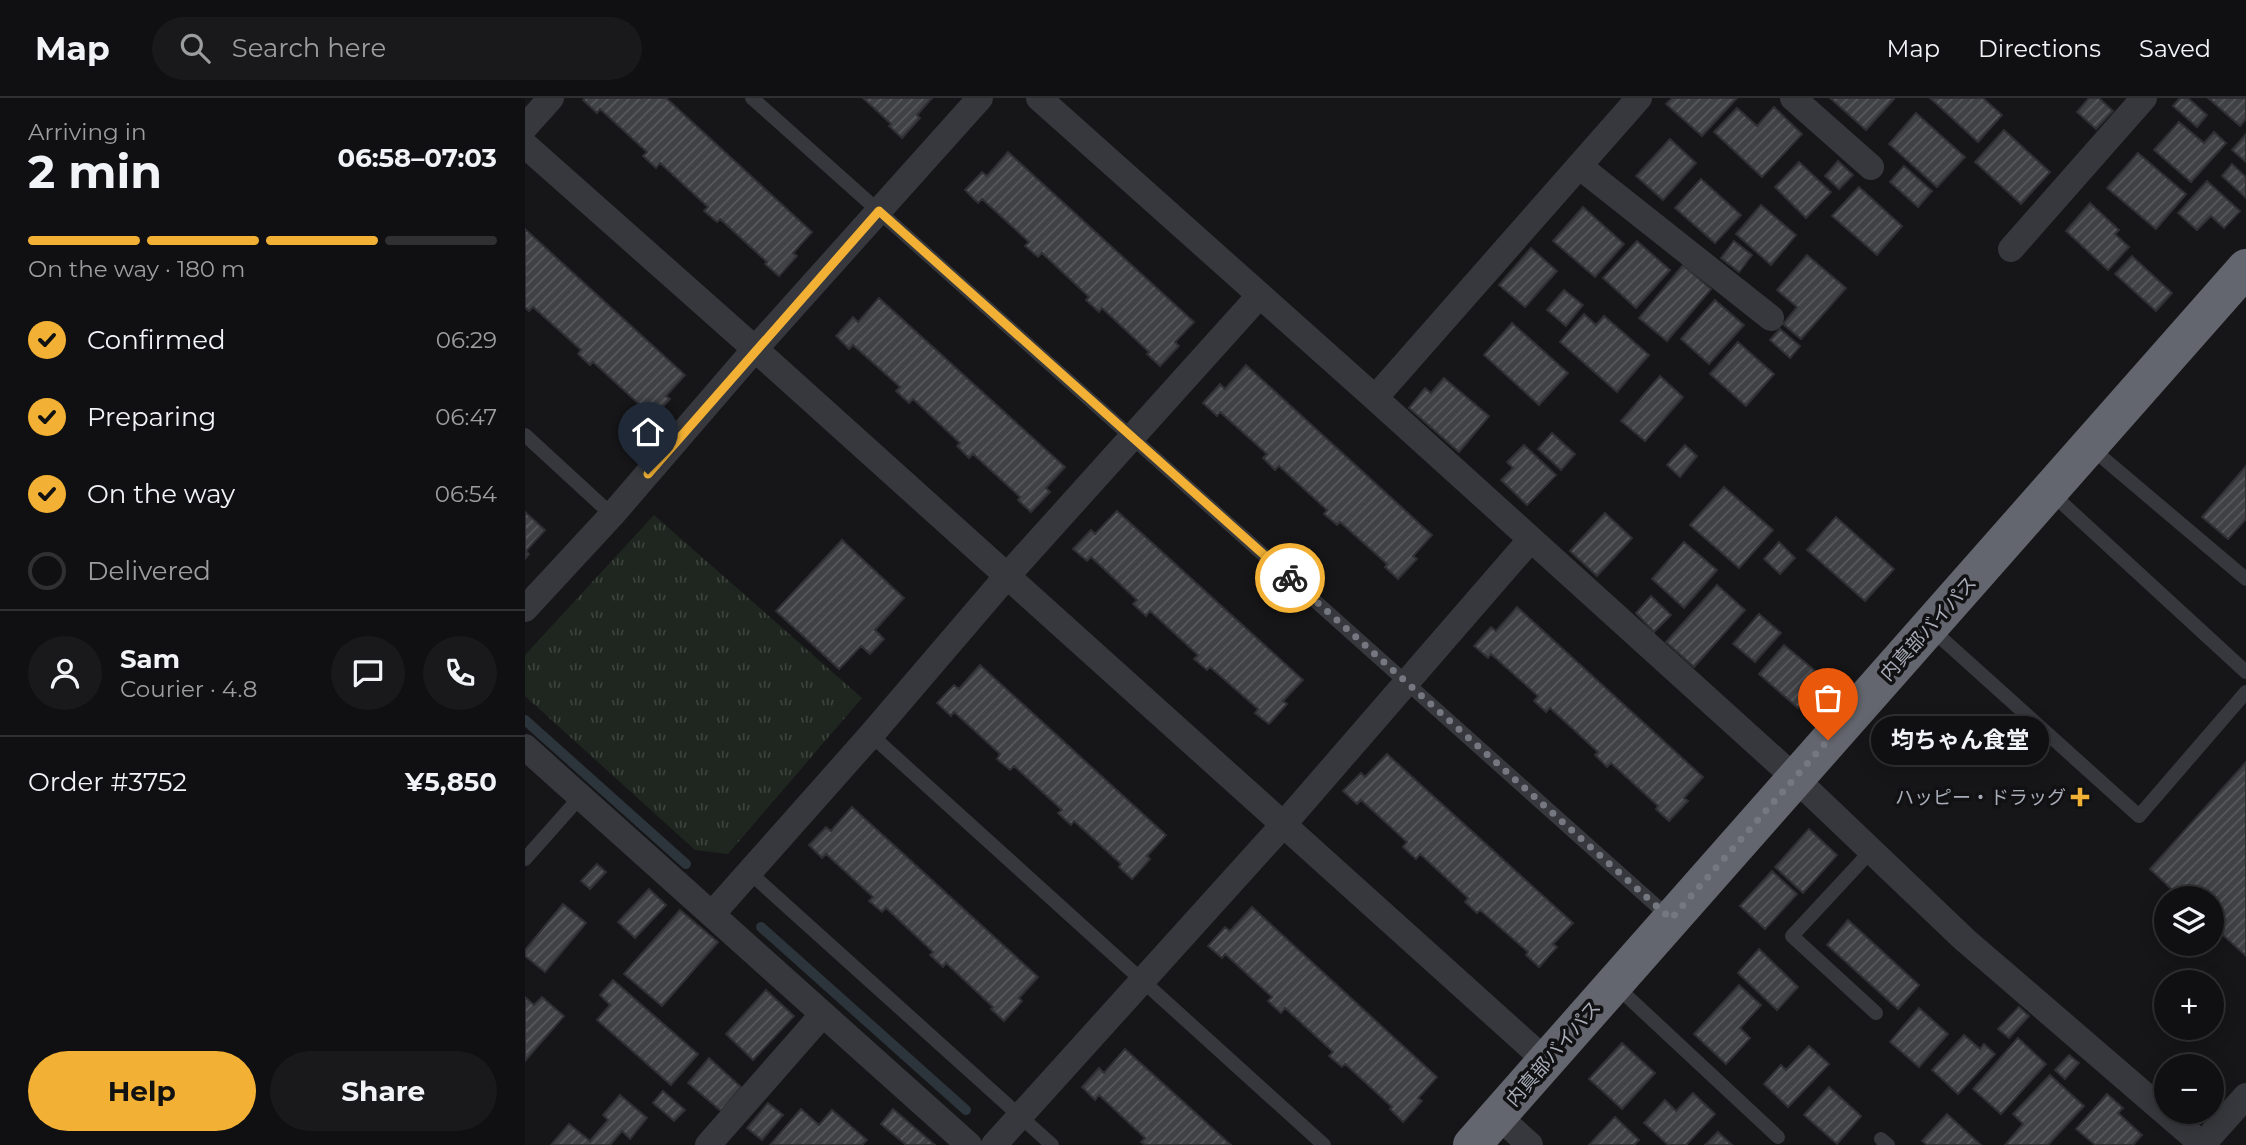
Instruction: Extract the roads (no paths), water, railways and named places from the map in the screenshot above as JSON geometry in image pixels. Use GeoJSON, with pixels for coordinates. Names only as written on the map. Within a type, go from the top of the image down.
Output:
{"type":"FeatureCollection","features":[{"type":"Feature","properties":{"kind":"highway","name":"内真部バイパス"},"geometry":{"type":"LineString","coordinates":[[1472,1145],[2246,268]]}},
{"type":"Feature","properties":{"kind":"street"},"geometry":{"type":"LineString","coordinates":[[525,127],[551,98]]}},
{"type":"Feature","properties":{"kind":"street"},"geometry":{"type":"LineString","coordinates":[[525,609],[612,515],[755,349],[979,98]]}},
{"type":"Feature","properties":{"kind":"street"},"geometry":{"type":"LineString","coordinates":[[1039,98],[1795,778],[1965,940],[2203,1145],[2246,1096]]}},
{"type":"Feature","properties":{"kind":"street"},"geometry":{"type":"LineString","coordinates":[[1375,398],[1639,98]]}},
{"type":"Feature","properties":{"kind":"street"},"geometry":{"type":"LineString","coordinates":[[1793,98],[1871,167]]}},
{"type":"Feature","properties":{"kind":"street"},"geometry":{"type":"LineString","coordinates":[[2011,249],[2144,98]]}},
{"type":"Feature","properties":{"kind":"street"},"geometry":{"type":"LineString","coordinates":[[525,145],[1545,1061]]}},
{"type":"Feature","properties":{"kind":"street"},"geometry":{"type":"LineString","coordinates":[[1579,166],[1771,318]]}},
{"type":"Feature","properties":{"kind":"street"},"geometry":{"type":"LineString","coordinates":[[713,913],[1007,576],[1260,295]]}},
{"type":"Feature","properties":{"kind":"street"},"geometry":{"type":"LineString","coordinates":[[994,1145],[1283,825],[1531,539]]}},
{"type":"Feature","properties":{"kind":"street"},"geometry":{"type":"LineString","coordinates":[[525,747],[969,1145]]}},
{"type":"Feature","properties":{"kind":"street"},"geometry":{"type":"LineString","coordinates":[[708,1145],[823,1014]]}},
{"type":"Feature","properties":{"kind":"street"},"geometry":{"type":"LineString","coordinates":[[1498,1116],[1530,1145]]}},
{"type":"Feature","properties":{"kind":"lane"},"geometry":{"type":"LineString","coordinates":[[752,98],[1671,919]]}},
{"type":"Feature","properties":{"kind":"lane"},"geometry":{"type":"LineString","coordinates":[[525,435],[612,515]]}},
{"type":"Feature","properties":{"kind":"lane"},"geometry":{"type":"LineString","coordinates":[[2089,446],[2246,579]]}},
{"type":"Feature","properties":{"kind":"lane"},"geometry":{"type":"LineString","coordinates":[[2049,491],[2246,672]]}},
{"type":"Feature","properties":{"kind":"lane"},"geometry":{"type":"LineString","coordinates":[[1929,626],[2139,816],[2246,692]]}},
{"type":"Feature","properties":{"kind":"lane"},"geometry":{"type":"LineString","coordinates":[[871,735],[1324,1145]]}},
{"type":"Feature","properties":{"kind":"lane"},"geometry":{"type":"LineString","coordinates":[[525,859],[581,796]]}},
{"type":"Feature","properties":{"kind":"lane"},"geometry":{"type":"LineString","coordinates":[[1871,851],[1792,936],[1876,1013]]}},
{"type":"Feature","properties":{"kind":"lane"},"geometry":{"type":"LineString","coordinates":[[749,872],[1052,1145]]}},
{"type":"Feature","properties":{"kind":"lane"},"geometry":{"type":"LineString","coordinates":[[1613,984],[1778,1137]]}},
{"type":"Feature","properties":{"kind":"waterway"},"geometry":{"type":"LineString","coordinates":[[525,720],[686,864]]}},
{"type":"Feature","properties":{"kind":"waterway"},"geometry":{"type":"LineString","coordinates":[[761,927],[966,1110]]}},
{"type":"Feature","properties":{"kind":"place","name":"均ちゃん食堂"},"geometry":{"type":"Point","coordinates":[1828,740]}},
{"type":"Feature","properties":{"kind":"place","name":"ハッピー・ドラッグ"},"geometry":{"type":"Point","coordinates":[2080,797]}}]}
